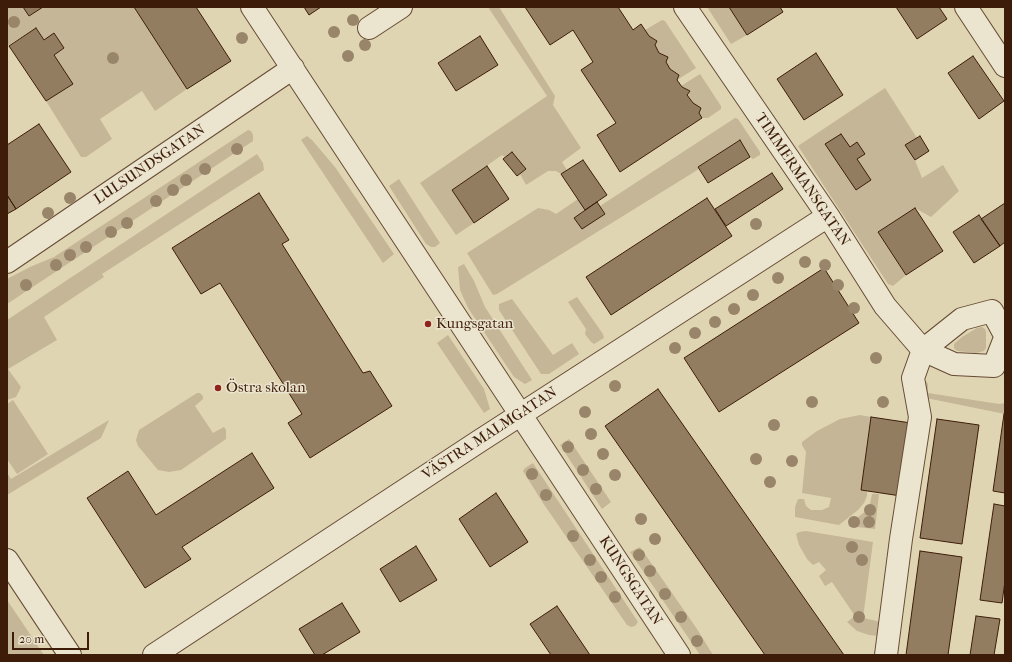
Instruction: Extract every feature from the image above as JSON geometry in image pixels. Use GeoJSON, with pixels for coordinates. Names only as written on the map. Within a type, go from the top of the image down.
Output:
{"type":"FeatureCollection","features":[{"type":"Feature","properties":{"kind":"street","name":"KUNGSGATAN"},"geometry":{"type":"LineString","coordinates":[[252,7],[678,655]]}},
{"type":"Feature","properties":{"kind":"street"},"geometry":{"type":"LineString","coordinates":[[370,28],[401,7]]}},
{"type":"Feature","properties":{"kind":"street","name":"TIMMERMANSGATAN"},"geometry":{"type":"LineString","coordinates":[[685,7],[828,216],[885,306],[923,350]]}},
{"type":"Feature","properties":{"kind":"street"},"geometry":{"type":"LineString","coordinates":[[966,7],[1005,66]]}},
{"type":"Feature","properties":{"kind":"street","name":"LULSUNDSGATAN"},"geometry":{"type":"LineString","coordinates":[[7,262],[293,68]]}},
{"type":"Feature","properties":{"kind":"street","name":"VÄSTRA MALMGATAN"},"geometry":{"type":"LineString","coordinates":[[154,655],[521,414],[828,216]]}},
{"type":"Feature","properties":{"kind":"street"},"geometry":{"type":"LineString","coordinates":[[886,655],[901,539],[920,417],[913,378],[923,350],[962,319],[992,310],[1005,336],[994,366],[954,364],[923,350]]}},
{"type":"Feature","properties":{"kind":"street"},"geometry":{"type":"LineString","coordinates":[[7,560],[70,655]]}},
{"type":"Feature","properties":{"kind":"shaded area"},"geometry":{"type":"Polygon","coordinates":[[[7,7],[23,7],[29,16],[43,7],[134,7],[187,89],[155,111],[142,91],[100,119],[112,139],[86,157],[81,157],[46,101],[72,84],[54,55],[64,48],[55,34],[44,40],[36,28],[7,46],[7,7]]]}},
{"type":"Feature","properties":{"kind":"shaded area"},"geometry":{"type":"Polygon","coordinates":[[[488,7],[499,7],[555,96],[553,105],[581,148],[562,162],[567,170],[561,174],[556,171],[548,171],[526,185],[520,174],[526,169],[512,152],[505,157],[502,155],[452,190],[474,223],[456,235],[420,183],[547,96],[488,7]]]}},
{"type":"Feature","properties":{"kind":"shaded area"},"geometry":{"type":"Polygon","coordinates":[[[707,7],[729,7],[747,35],[731,44],[707,7]]]}},
{"type":"Feature","properties":{"kind":"shaded area"},"geometry":{"type":"Polygon","coordinates":[[[662,20],[665,21],[696,68],[677,80],[679,74],[670,69],[666,62],[668,57],[659,53],[655,45],[657,41],[649,36],[645,30],[662,20]]]}},
{"type":"Feature","properties":{"kind":"shaded area"},"geometry":{"type":"Polygon","coordinates":[[[700,74],[721,106],[721,109],[708,118],[702,118],[699,113],[701,108],[693,103],[687,95],[690,91],[681,86],[700,74]]]}},
{"type":"Feature","properties":{"kind":"shaded area"},"geometry":{"type":"Polygon","coordinates":[[[885,88],[917,138],[906,145],[915,160],[922,178],[943,165],[959,191],[931,217],[915,208],[878,232],[906,275],[893,286],[888,284],[798,146],[885,88]]]}},
{"type":"Feature","properties":{"kind":"shaded area"},"geometry":{"type":"Polygon","coordinates":[[[735,118],[738,119],[760,152],[760,155],[753,159],[750,157],[739,140],[698,167],[699,169],[497,294],[493,295],[467,253],[538,208],[549,210],[556,214],[578,199],[585,210],[574,218],[582,229],[605,214],[600,206],[735,118]]]}},
{"type":"Feature","properties":{"kind":"shaded area"},"geometry":{"type":"Polygon","coordinates":[[[248,130],[251,131],[253,135],[253,141],[7,304],[7,279],[54,257],[248,130]]]}},
{"type":"Feature","properties":{"kind":"shaded area"},"geometry":{"type":"Polygon","coordinates":[[[307,136],[335,167],[394,254],[383,263],[301,140],[307,136]]]}},
{"type":"Feature","properties":{"kind":"shaded area"},"geometry":{"type":"Polygon","coordinates":[[[257,154],[263,163],[264,170],[102,274],[104,277],[44,317],[57,340],[8,369],[21,387],[16,397],[7,400],[7,320],[257,154]]]}},
{"type":"Feature","properties":{"kind":"shaded area"},"geometry":{"type":"Polygon","coordinates":[[[399,179],[440,243],[435,247],[431,247],[426,244],[389,186],[399,179]]]}},
{"type":"Feature","properties":{"kind":"shaded area"},"geometry":{"type":"Polygon","coordinates":[[[464,264],[474,281],[485,307],[532,380],[525,384],[514,377],[468,308],[460,290],[458,267],[464,264]]]}},
{"type":"Feature","properties":{"kind":"shaded area"},"geometry":{"type":"Polygon","coordinates":[[[577,297],[603,334],[604,338],[594,344],[585,334],[586,329],[568,302],[577,297]]]}},
{"type":"Feature","properties":{"kind":"shaded area"},"geometry":{"type":"Polygon","coordinates":[[[512,299],[553,355],[572,343],[579,354],[549,374],[541,374],[499,310],[499,304],[512,299]]]}},
{"type":"Feature","properties":{"kind":"shaded area"},"geometry":{"type":"Polygon","coordinates":[[[982,327],[986,332],[986,348],[984,351],[976,353],[957,351],[954,348],[954,344],[962,337],[977,328],[982,327]]]}},
{"type":"Feature","properties":{"kind":"shaded area"},"geometry":{"type":"Polygon","coordinates":[[[448,335],[484,389],[490,409],[484,413],[437,343],[448,335]]]}},
{"type":"Feature","properties":{"kind":"shaded area"},"geometry":{"type":"Polygon","coordinates":[[[922,381],[926,381],[928,384],[928,393],[999,404],[1005,403],[1005,414],[926,398],[922,381]]]}},
{"type":"Feature","properties":{"kind":"shaded area"},"geometry":{"type":"Polygon","coordinates":[[[197,393],[200,393],[203,396],[203,399],[195,406],[213,433],[224,427],[226,430],[226,439],[181,470],[169,472],[158,470],[138,446],[136,440],[139,430],[197,393]]]}},
{"type":"Feature","properties":{"kind":"shaded area"},"geometry":{"type":"Polygon","coordinates":[[[13,400],[48,454],[17,474],[7,459],[7,404],[13,400]]]}},
{"type":"Feature","properties":{"kind":"shaded area"},"geometry":{"type":"Polygon","coordinates":[[[860,415],[871,417],[861,490],[867,491],[867,496],[864,503],[858,510],[839,525],[795,517],[795,507],[798,499],[804,499],[806,506],[811,510],[822,510],[829,507],[831,498],[802,493],[806,452],[802,442],[817,431],[840,419],[860,415]]]}},
{"type":"Feature","properties":{"kind":"shaded area"},"geometry":{"type":"Polygon","coordinates":[[[109,420],[101,438],[7,495],[7,473],[11,479],[109,420]]]}},
{"type":"Feature","properties":{"kind":"shaded area"},"geometry":{"type":"Polygon","coordinates":[[[569,439],[611,502],[602,509],[560,445],[569,439]]]}},
{"type":"Feature","properties":{"kind":"shaded area"},"geometry":{"type":"Polygon","coordinates":[[[533,463],[638,622],[635,626],[631,627],[627,625],[543,503],[523,471],[533,463]]]}},
{"type":"Feature","properties":{"kind":"shaded area"},"geometry":{"type":"Polygon","coordinates":[[[872,494],[879,494],[875,529],[848,526],[866,511],[870,504],[872,494]]]}},
{"type":"Feature","properties":{"kind":"shaded area"},"geometry":{"type":"Polygon","coordinates":[[[806,531],[873,542],[863,618],[877,621],[881,624],[880,636],[869,635],[857,631],[847,622],[855,616],[832,582],[825,586],[819,576],[826,570],[819,562],[813,565],[807,559],[799,545],[796,534],[806,531]]]}},
{"type":"Feature","properties":{"kind":"shaded area"},"geometry":{"type":"Polygon","coordinates":[[[640,547],[697,629],[713,655],[700,655],[630,552],[640,547]]]}},
{"type":"Feature","properties":{"kind":"shaded area"},"geometry":{"type":"Polygon","coordinates":[[[7,600],[44,655],[7,655],[7,600]]]}},
{"type":"Feature","properties":{"kind":"building"},"geometry":{"type":"Polygon","coordinates":[[[23,7],[43,7],[29,16],[23,7]]]}},
{"type":"Feature","properties":{"kind":"building"},"geometry":{"type":"Polygon","coordinates":[[[134,7],[196,7],[231,61],[187,89],[134,7]]]}},
{"type":"Feature","properties":{"kind":"building"},"geometry":{"type":"Polygon","coordinates":[[[304,7],[321,7],[309,15],[304,7]]]}},
{"type":"Feature","properties":{"kind":"building"},"geometry":{"type":"Polygon","coordinates":[[[525,7],[618,7],[633,30],[641,24],[649,36],[657,41],[655,45],[659,53],[668,57],[666,62],[670,69],[679,75],[677,80],[682,87],[690,91],[687,95],[693,103],[701,108],[699,113],[702,118],[620,172],[597,135],[616,123],[581,70],[593,62],[573,30],[550,45],[525,7]]]}},
{"type":"Feature","properties":{"kind":"building"},"geometry":{"type":"Polygon","coordinates":[[[729,7],[780,7],[783,12],[747,35],[729,7]]]}},
{"type":"Feature","properties":{"kind":"building"},"geometry":{"type":"Polygon","coordinates":[[[896,7],[939,7],[947,19],[917,39],[896,7]]]}},
{"type":"Feature","properties":{"kind":"building"},"geometry":{"type":"Polygon","coordinates":[[[36,28],[44,40],[54,33],[64,48],[54,55],[73,84],[46,101],[9,46],[36,28]]]}},
{"type":"Feature","properties":{"kind":"building"},"geometry":{"type":"Polygon","coordinates":[[[480,36],[498,65],[456,91],[438,63],[480,36]]]}},
{"type":"Feature","properties":{"kind":"building"},"geometry":{"type":"Polygon","coordinates":[[[816,53],[843,95],[804,120],[777,79],[816,53]]]}},
{"type":"Feature","properties":{"kind":"building"},"geometry":{"type":"Polygon","coordinates":[[[973,56],[1004,101],[979,119],[948,73],[973,56]]]}},
{"type":"Feature","properties":{"kind":"building"},"geometry":{"type":"Polygon","coordinates":[[[39,124],[71,172],[16,209],[7,195],[7,145],[39,124]]]}},
{"type":"Feature","properties":{"kind":"building"},"geometry":{"type":"Polygon","coordinates":[[[841,134],[850,147],[857,142],[865,154],[857,159],[871,180],[856,190],[825,144],[841,134]]]}},
{"type":"Feature","properties":{"kind":"building"},"geometry":{"type":"Polygon","coordinates":[[[920,136],[929,151],[915,160],[905,145],[920,136]]]}},
{"type":"Feature","properties":{"kind":"building"},"geometry":{"type":"Polygon","coordinates":[[[740,140],[750,157],[708,183],[698,167],[740,140]]]}},
{"type":"Feature","properties":{"kind":"building"},"geometry":{"type":"Polygon","coordinates":[[[512,152],[526,169],[517,176],[503,159],[512,152]]]}},
{"type":"Feature","properties":{"kind":"building"},"geometry":{"type":"Polygon","coordinates":[[[583,160],[607,195],[585,210],[561,174],[583,160]]]}},
{"type":"Feature","properties":{"kind":"building"},"geometry":{"type":"Polygon","coordinates":[[[487,166],[509,199],[474,223],[452,190],[487,166]]]}},
{"type":"Feature","properties":{"kind":"building"},"geometry":{"type":"Polygon","coordinates":[[[772,173],[783,189],[726,226],[715,209],[772,173]]]}},
{"type":"Feature","properties":{"kind":"building"},"geometry":{"type":"Polygon","coordinates":[[[259,193],[289,240],[282,244],[363,373],[370,371],[392,406],[310,458],[288,423],[302,414],[220,283],[201,294],[172,248],[259,193]]]}},
{"type":"Feature","properties":{"kind":"building"},"geometry":{"type":"Polygon","coordinates":[[[7,195],[16,209],[7,214],[7,195]]]}},
{"type":"Feature","properties":{"kind":"building"},"geometry":{"type":"Polygon","coordinates":[[[707,198],[732,236],[611,315],[586,277],[707,198]]]}},
{"type":"Feature","properties":{"kind":"building"},"geometry":{"type":"Polygon","coordinates":[[[597,202],[605,214],[582,229],[574,218],[597,202]]]}},
{"type":"Feature","properties":{"kind":"building"},"geometry":{"type":"Polygon","coordinates":[[[1005,203],[1005,242],[1000,246],[981,219],[1005,203]]]}},
{"type":"Feature","properties":{"kind":"building"},"geometry":{"type":"Polygon","coordinates":[[[915,208],[943,251],[906,275],[878,232],[915,208]]]}},
{"type":"Feature","properties":{"kind":"building"},"geometry":{"type":"Polygon","coordinates":[[[979,215],[1000,246],[974,263],[953,232],[979,215]]]}},
{"type":"Feature","properties":{"kind":"building"},"geometry":{"type":"Polygon","coordinates":[[[824,268],[859,323],[719,412],[684,358],[824,268]]]}},
{"type":"Feature","properties":{"kind":"building"},"geometry":{"type":"Polygon","coordinates":[[[658,389],[844,655],[765,655],[605,426],[658,389]]]}},
{"type":"Feature","properties":{"kind":"building"},"geometry":{"type":"Polygon","coordinates":[[[1005,414],[1005,493],[993,491],[1005,414]]]}},
{"type":"Feature","properties":{"kind":"building"},"geometry":{"type":"Polygon","coordinates":[[[871,417],[911,423],[901,496],[861,490],[871,417]]]}},
{"type":"Feature","properties":{"kind":"building"},"geometry":{"type":"Polygon","coordinates":[[[937,419],[979,425],[962,544],[920,538],[937,419]]]}},
{"type":"Feature","properties":{"kind":"building"},"geometry":{"type":"Polygon","coordinates":[[[252,453],[274,488],[182,547],[191,559],[145,588],[87,498],[128,471],[156,515],[252,453]]]}},
{"type":"Feature","properties":{"kind":"building"},"geometry":{"type":"Polygon","coordinates":[[[496,493],[528,542],[490,567],[459,519],[496,493]]]}},
{"type":"Feature","properties":{"kind":"building"},"geometry":{"type":"Polygon","coordinates":[[[994,504],[1005,506],[1005,581],[1002,603],[980,600],[994,504]]]}},
{"type":"Feature","properties":{"kind":"building"},"geometry":{"type":"Polygon","coordinates":[[[416,546],[437,580],[400,602],[380,569],[416,546]]]}},
{"type":"Feature","properties":{"kind":"building"},"geometry":{"type":"Polygon","coordinates":[[[920,551],[962,557],[948,655],[906,655],[920,551]]]}},
{"type":"Feature","properties":{"kind":"building"},"geometry":{"type":"Polygon","coordinates":[[[342,603],[360,632],[322,655],[315,655],[299,629],[342,603]]]}},
{"type":"Feature","properties":{"kind":"building"},"geometry":{"type":"Polygon","coordinates":[[[557,606],[590,655],[551,655],[530,624],[557,606]]]}},
{"type":"Feature","properties":{"kind":"building"},"geometry":{"type":"Polygon","coordinates":[[[976,616],[1000,619],[994,655],[970,655],[976,616]]]}},
{"type":"Feature","properties":{"kind":"place","name":"Kungsgatan"},"geometry":{"type":"Point","coordinates":[428,324]}},
{"type":"Feature","properties":{"kind":"place","name":"Östra skolan"},"geometry":{"type":"Point","coordinates":[218,388]}}]}
